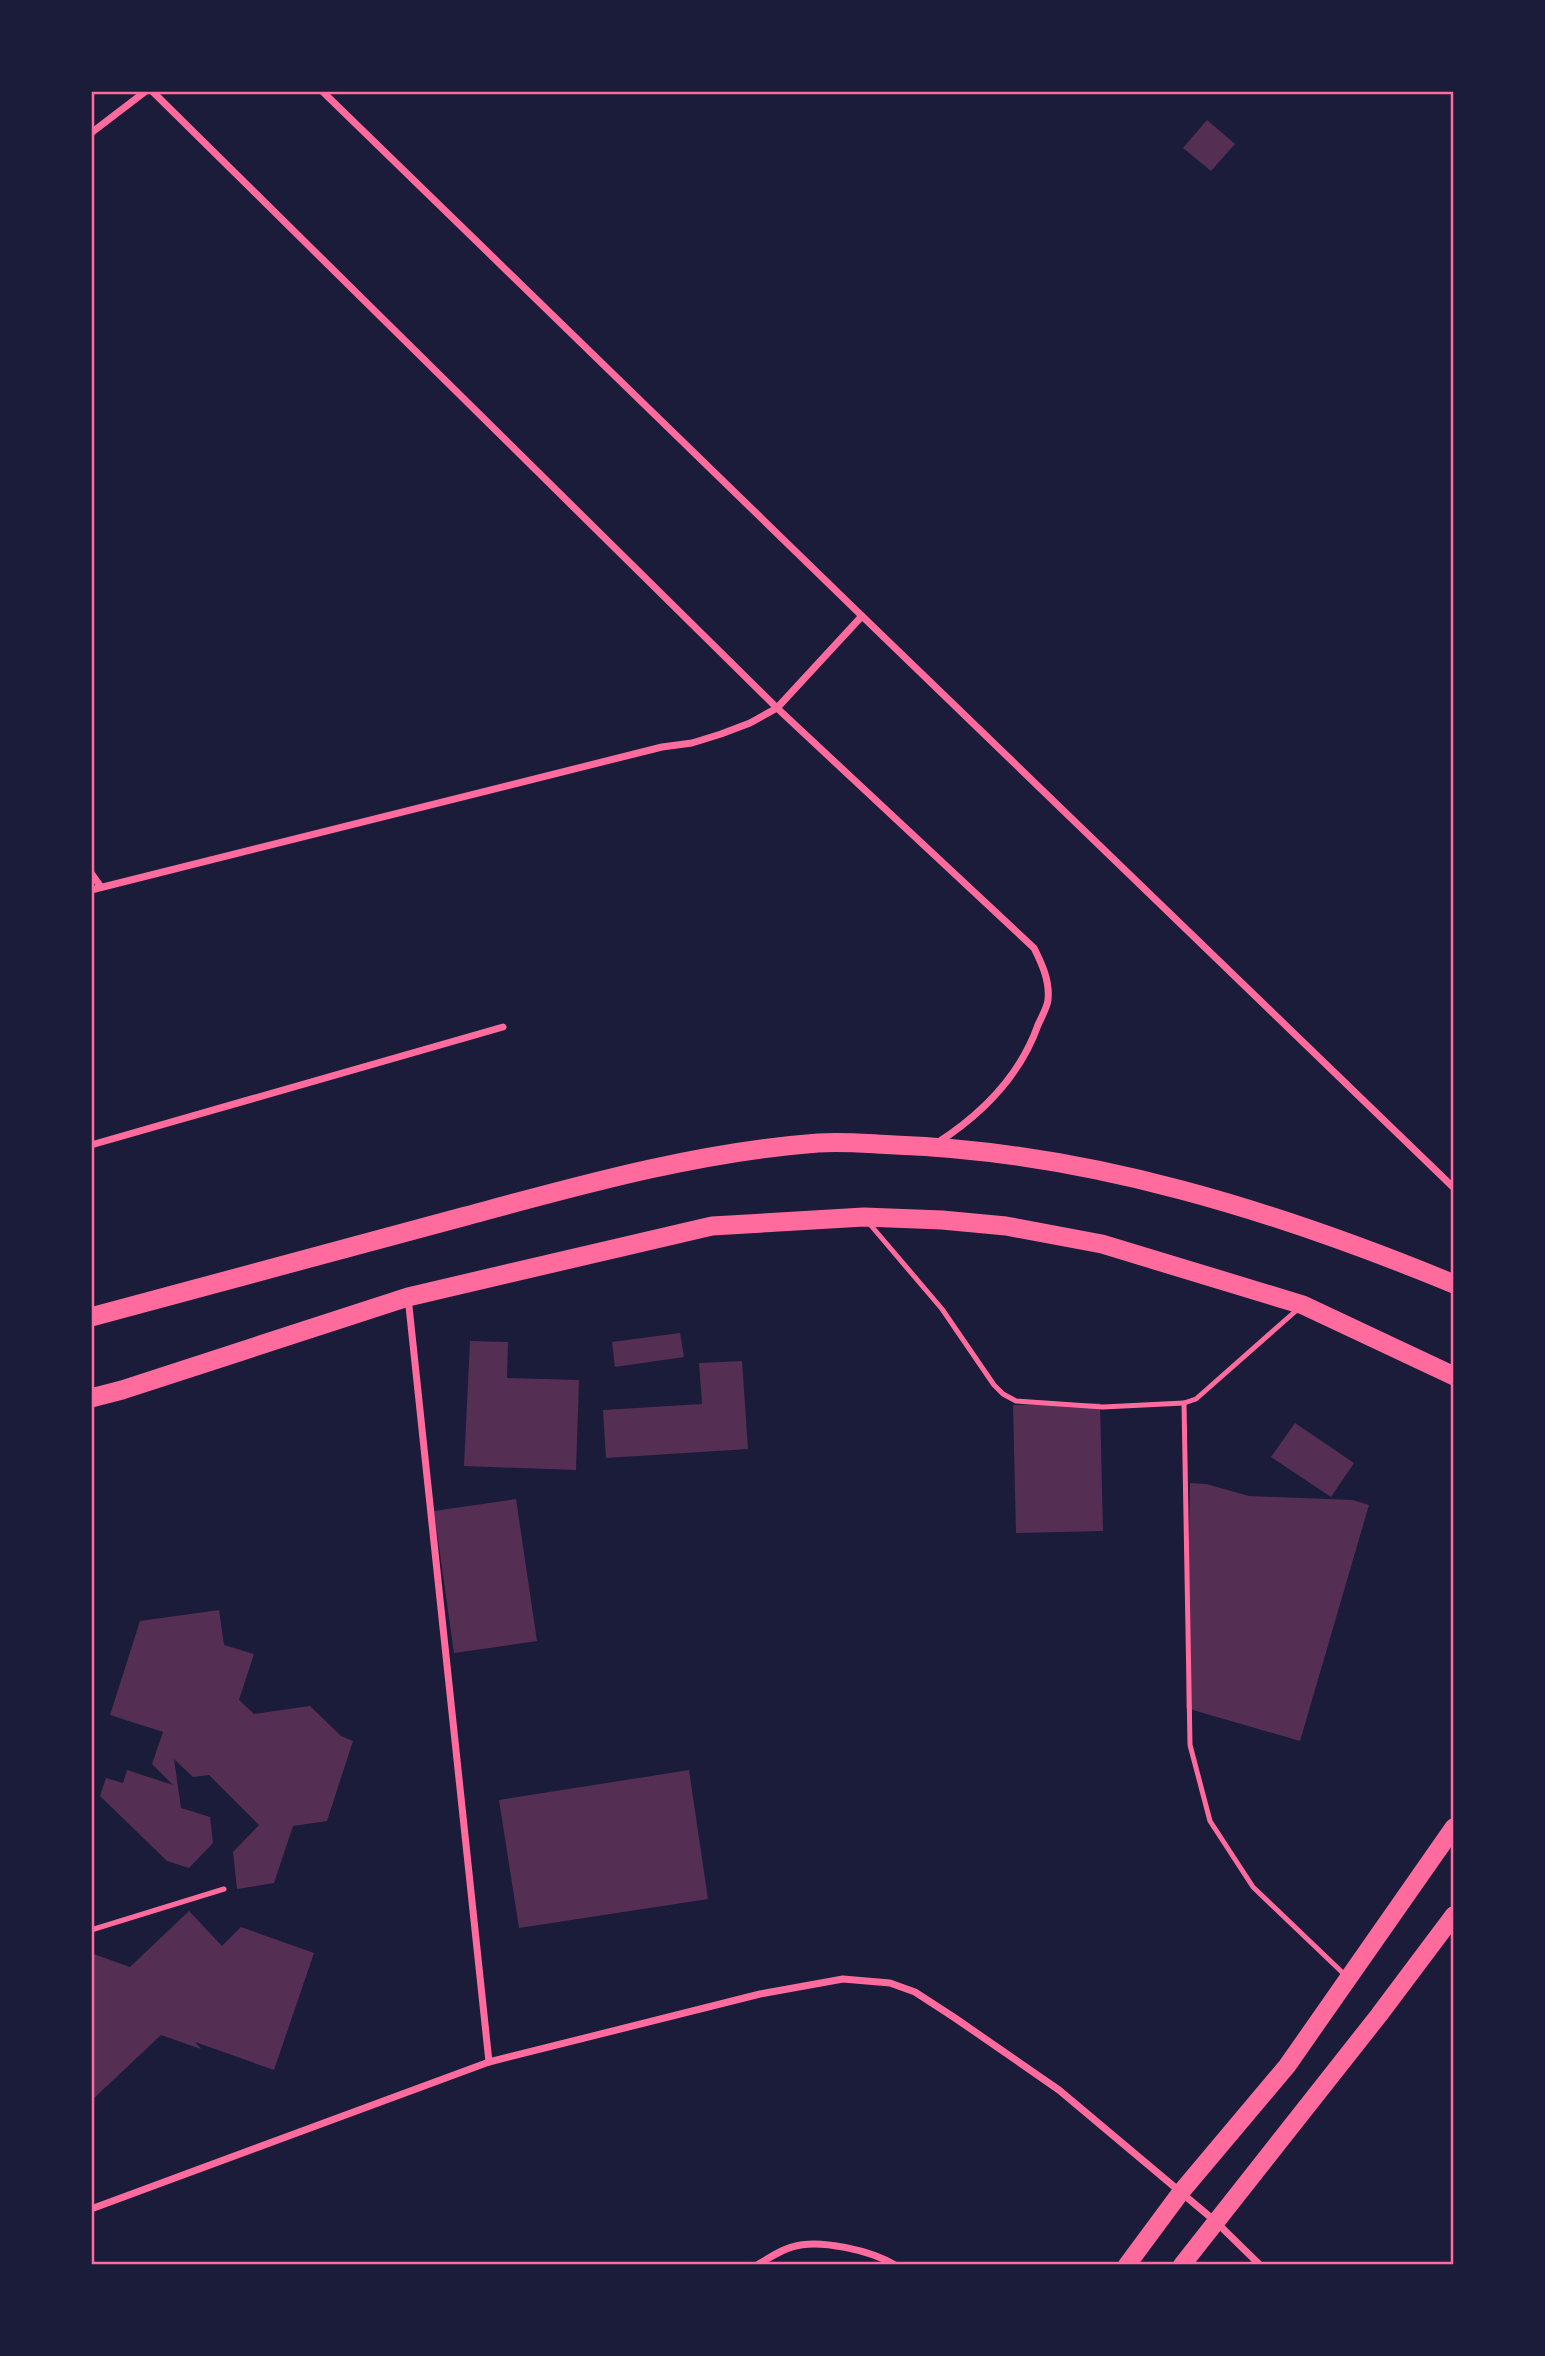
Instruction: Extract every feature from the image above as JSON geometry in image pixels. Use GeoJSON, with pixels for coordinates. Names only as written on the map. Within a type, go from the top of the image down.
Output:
{"type":"FeatureCollection","features":[{"type":"Feature","properties":{"kind":"highway"},"geometry":{"type":"LineString","coordinates":[[91,1317],[588,1183],[708,1157],[821,1142],[932,1146],[1005,1154],[1149,1181],[1287,1221],[1454,1284]]}},
{"type":"Feature","properties":{"kind":"highway"},"geometry":{"type":"LineString","coordinates":[[91,1398],[408,1297],[712,1226],[864,1217],[1006,1226],[1102,1244],[1303,1305],[1454,1376]]}},
{"type":"Feature","properties":{"kind":"main road"},"geometry":{"type":"LineString","coordinates":[[1127,2265],[1181,2192],[1287,2066],[1454,1827]]}},
{"type":"Feature","properties":{"kind":"main road"},"geometry":{"type":"LineString","coordinates":[[1182,2265],[1318,2094],[1454,1915]]}},
{"type":"Feature","properties":{"kind":"street"},"geometry":{"type":"LineString","coordinates":[[91,133],[146,91]]}},
{"type":"Feature","properties":{"kind":"street"},"geometry":{"type":"LineString","coordinates":[[152,91],[777,708],[1034,948],[1045,972],[1048,1000],[1022,1059],[1005,1085],[983,1109],[932,1146]]}},
{"type":"Feature","properties":{"kind":"street"},"geometry":{"type":"LineString","coordinates":[[322,91],[1454,1188]]}},
{"type":"Feature","properties":{"kind":"street"},"geometry":{"type":"LineString","coordinates":[[91,890],[662,747],[692,743],[750,723],[777,708],[862,616]]}},
{"type":"Feature","properties":{"kind":"street"},"geometry":{"type":"LineString","coordinates":[[91,873],[101,887]]}},
{"type":"Feature","properties":{"kind":"street"},"geometry":{"type":"LineString","coordinates":[[91,1145],[503,1027]]}},
{"type":"Feature","properties":{"kind":"street"},"geometry":{"type":"LineString","coordinates":[[408,1297],[489,2062]]}},
{"type":"Feature","properties":{"kind":"street"},"geometry":{"type":"LineString","coordinates":[[91,2209],[489,2062],[760,1994],[843,1979],[890,1983],[915,1992],[1059,2090],[1216,2221],[1260,2265]]}},
{"type":"Feature","properties":{"kind":"street"},"geometry":{"type":"LineString","coordinates":[[757,2265],[793,2246],[830,2244],[881,2257],[895,2265]]}},
{"type":"Feature","properties":{"kind":"lane"},"geometry":{"type":"LineString","coordinates":[[864,1217],[942,1310],[994,1385],[1016,1401],[1103,1406],[1184,1403],[1196,1399],[1303,1305]]}},
{"type":"Feature","properties":{"kind":"lane"},"geometry":{"type":"LineString","coordinates":[[1184,1403],[1190,1745],[1210,1821],[1254,1887],[1349,1978]]}},
{"type":"Feature","properties":{"kind":"lane"},"geometry":{"type":"LineString","coordinates":[[91,1930],[224,1889]]}},
{"type":"Feature","properties":{"kind":"building"},"geometry":{"type":"Polygon","coordinates":[[[1207,120],[1235,144],[1211,171],[1183,148],[1207,120]]]}},
{"type":"Feature","properties":{"kind":"building"},"geometry":{"type":"Polygon","coordinates":[[[680,1333],[684,1357],[615,1367],[612,1342],[680,1333]]]}},
{"type":"Feature","properties":{"kind":"building"},"geometry":{"type":"Polygon","coordinates":[[[470,1341],[508,1342],[507,1378],[579,1380],[576,1470],[464,1466],[470,1341]]]}},
{"type":"Feature","properties":{"kind":"building"},"geometry":{"type":"Polygon","coordinates":[[[742,1361],[748,1449],[606,1458],[603,1410],[702,1404],[699,1363],[742,1361]]]}},
{"type":"Feature","properties":{"kind":"building"},"geometry":{"type":"Polygon","coordinates":[[[1100,1403],[1103,1531],[1016,1533],[1013,1405],[1100,1403]]]}},
{"type":"Feature","properties":{"kind":"building"},"geometry":{"type":"Polygon","coordinates":[[[1295,1423],[1354,1463],[1331,1497],[1271,1457],[1295,1423]]]}},
{"type":"Feature","properties":{"kind":"building"},"geometry":{"type":"Polygon","coordinates":[[[1190,1483],[1206,1484],[1249,1496],[1353,1500],[1369,1505],[1300,1741],[1186,1708],[1190,1483]]]}},
{"type":"Feature","properties":{"kind":"building"},"geometry":{"type":"Polygon","coordinates":[[[516,1499],[537,1641],[454,1653],[434,1511],[516,1499]]]}},
{"type":"Feature","properties":{"kind":"building"},"geometry":{"type":"Polygon","coordinates":[[[219,1610],[224,1645],[254,1654],[239,1700],[254,1714],[310,1706],[341,1736],[353,1741],[327,1821],[293,1826],[274,1883],[237,1889],[233,1852],[259,1825],[209,1775],[193,1777],[174,1759],[181,1808],[210,1817],[213,1843],[189,1868],[167,1861],[100,1796],[106,1778],[123,1783],[127,1770],[173,1785],[152,1764],[163,1732],[110,1715],[140,1621],[219,1610]]]}},
{"type":"Feature","properties":{"kind":"building"},"geometry":{"type":"Polygon","coordinates":[[[689,1770],[708,1899],[519,1928],[499,1800],[689,1770]]]}},
{"type":"Feature","properties":{"kind":"building"},"geometry":{"type":"Polygon","coordinates":[[[189,1911],[222,1946],[241,1927],[314,1953],[274,2070],[195,2042],[201,2049],[161,2035],[91,2101],[91,1953],[130,1967],[189,1911]]]}}]}
